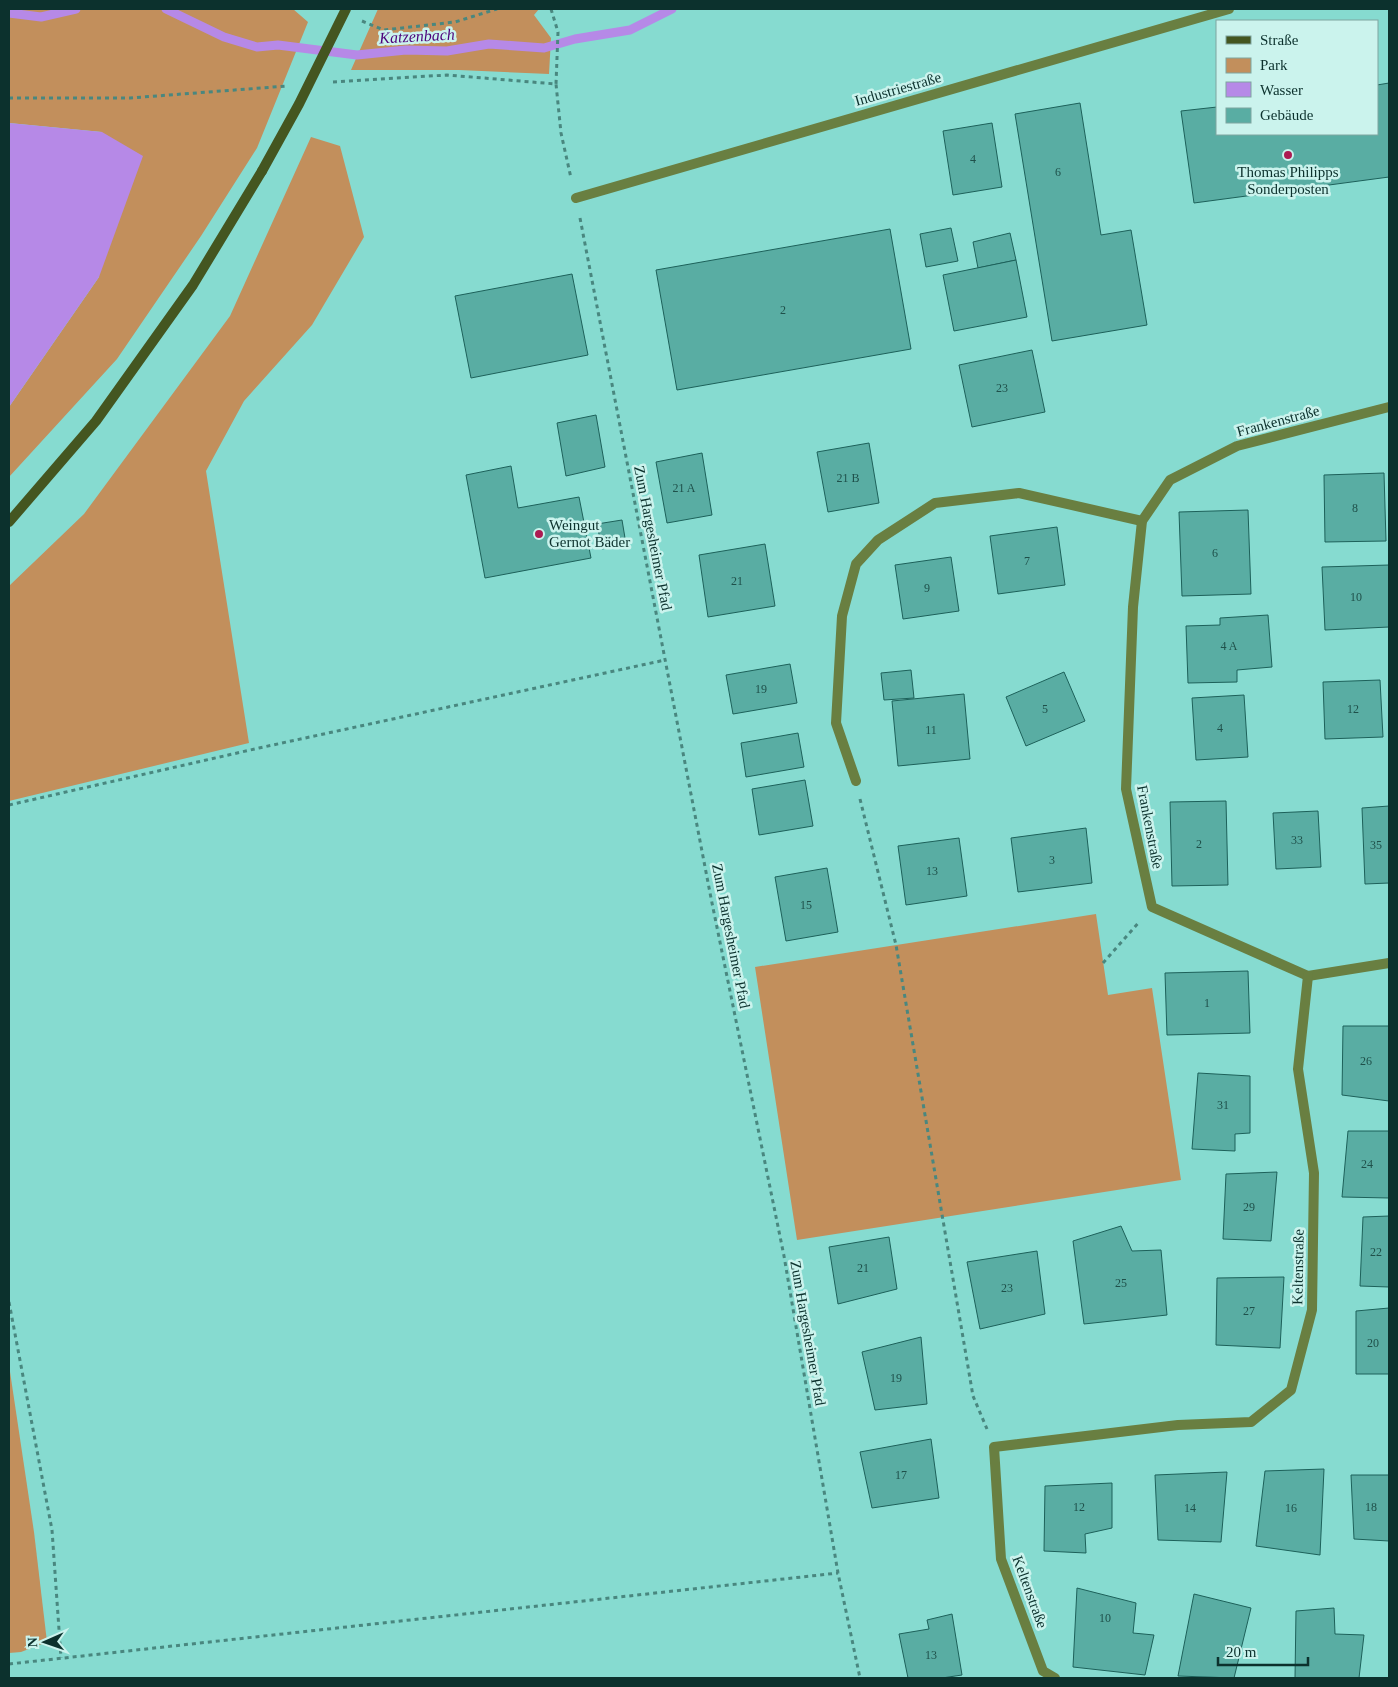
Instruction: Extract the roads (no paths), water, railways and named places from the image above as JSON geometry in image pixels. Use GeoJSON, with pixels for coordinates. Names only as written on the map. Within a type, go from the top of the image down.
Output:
{"type":"FeatureCollection","features":[{"type":"Feature","properties":{"kind":"main road"},"geometry":{"type":"LineString","coordinates":[[9,522],[96,421],[193,285],[299,104],[346,9]]}},
{"type":"Feature","properties":{"kind":"street","name":"Industriestraße"},"geometry":{"type":"LineString","coordinates":[[576,198],[1229,9]]}},
{"type":"Feature","properties":{"kind":"street","name":"Frankenstraße"},"geometry":{"type":"LineString","coordinates":[[1308,976],[1152,907],[1126,789],[1133,607],[1142,522],[1170,480],[1238,446],[1389,407]]}},
{"type":"Feature","properties":{"kind":"street"},"geometry":{"type":"LineString","coordinates":[[856,782],[836,723],[842,616],[856,564],[878,540],[935,503],[1019,493],[1142,522]]}},
{"type":"Feature","properties":{"kind":"street"},"geometry":{"type":"LineString","coordinates":[[1308,976],[1389,963]]}},
{"type":"Feature","properties":{"kind":"street","name":"Keltenstraße"},"geometry":{"type":"LineString","coordinates":[[1055,1678],[1043,1671],[1001,1559],[994,1447],[1178,1425],[1251,1422],[1291,1390],[1312,1310],[1314,1174],[1298,1069],[1308,976]]}},
{"type":"Feature","properties":{"kind":"water"},"geometry":{"type":"Polygon","coordinates":[[[9,123],[102,132],[143,156],[99,277],[9,407],[9,123]]]}},
{"type":"Feature","properties":{"kind":"waterway","name":"Katzenbach"},"geometry":{"type":"LineString","coordinates":[[9,13],[41,17],[76,9]]}},
{"type":"Feature","properties":{"kind":"waterway","name":"Katzenbach"},"geometry":{"type":"LineString","coordinates":[[166,9],[224,37],[257,47],[278,45],[357,55],[406,50],[447,51],[489,44],[544,48],[575,39],[630,30],[672,9]]}},
{"type":"Feature","properties":{"kind":"place","name":"Thomas Philipps Sonderposten"},"geometry":{"type":"Point","coordinates":[1288,155]}},
{"type":"Feature","properties":{"kind":"place","name":"Weingut Gernot Bäder"},"geometry":{"type":"Point","coordinates":[539,534]}}]}
